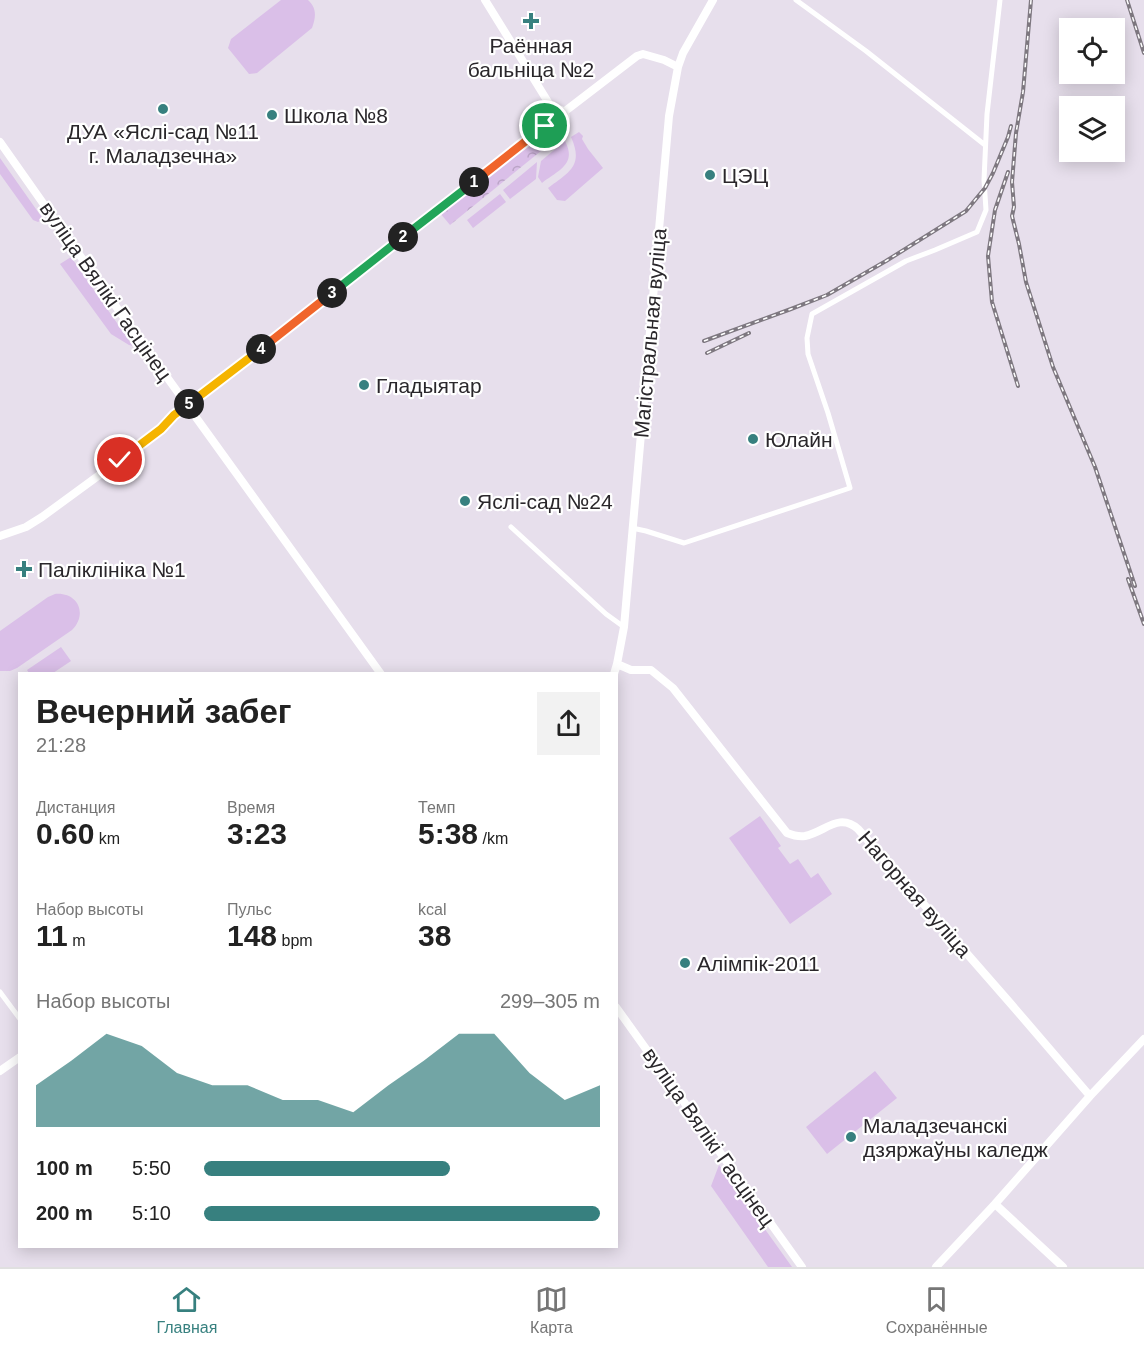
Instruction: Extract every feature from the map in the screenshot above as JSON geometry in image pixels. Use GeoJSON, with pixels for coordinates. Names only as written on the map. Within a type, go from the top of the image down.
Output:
{"type":"FeatureCollection","features":[{"type":"Feature","properties":{"kind":"main road"},"geometry":{"type":"LineString","coordinates":[[485,0],[553,110]]}},
{"type":"Feature","properties":{"kind":"main road","name":"Магістральная вуліца"},"geometry":{"type":"LineString","coordinates":[[615,672],[624,627],[669,116],[678,67],[686,46],[713,0]]}},
{"type":"Feature","properties":{"kind":"main road"},"geometry":{"type":"LineString","coordinates":[[564,112],[643,54],[678,67]]}},
{"type":"Feature","properties":{"kind":"main road"},"geometry":{"type":"LineString","coordinates":[[549,123],[548,116],[553,110],[564,112]]}},
{"type":"Feature","properties":{"kind":"main road"},"geometry":{"type":"LineString","coordinates":[[549,123],[556,127],[562,126],[566,119],[564,112]]}},
{"type":"Feature","properties":{"kind":"main road"},"geometry":{"type":"LineString","coordinates":[[0,537],[42,518],[161,429],[174,415],[549,123]]}},
{"type":"Feature","properties":{"kind":"main road","name":"вуліца Вялікі Гасцінец"},"geometry":{"type":"LineString","coordinates":[[0,142],[106,294],[380,672]]}},
{"type":"Feature","properties":{"kind":"main road","name":"Нагорная вуліца"},"geometry":{"type":"LineString","coordinates":[[617,664],[631,670],[651,670],[673,688],[787,833],[806,836],[841,822],[850,823],[858,829],[1090,1096]]}},
{"type":"Feature","properties":{"kind":"main road","name":"вуліца Вялікі Гасцінец"},"geometry":{"type":"LineString","coordinates":[[618,1010],[802,1267]]}},
{"type":"Feature","properties":{"kind":"main road"},"geometry":{"type":"LineString","coordinates":[[936,1267],[1144,1039]]}},
{"type":"Feature","properties":{"kind":"main road"},"geometry":{"type":"LineString","coordinates":[[0,1071],[18,1058]]}},
{"type":"Feature","properties":{"kind":"main road"},"geometry":{"type":"LineString","coordinates":[[995,1204],[1063,1267]]}},
{"type":"Feature","properties":{"kind":"street"},"geometry":{"type":"LineString","coordinates":[[796,0],[985,145]]}},
{"type":"Feature","properties":{"kind":"street"},"geometry":{"type":"LineString","coordinates":[[632,528],[684,543],[850,488],[808,354],[807,338],[812,314],[906,261],[977,232],[986,210],[984,180],[987,114],[1000,0]]}},
{"type":"Feature","properties":{"kind":"street"},"geometry":{"type":"LineString","coordinates":[[511,527],[606,614],[624,627]]}},
{"type":"Feature","properties":{"kind":"street"},"geometry":{"type":"LineString","coordinates":[[0,992],[18,1016]]}},
{"type":"Feature","properties":{"kind":"green space"},"geometry":{"type":"Polygon","coordinates":[[[281,0],[308,0],[315,13],[312,28],[257,73],[249,74],[228,48],[231,39],[281,0]]]}},
{"type":"Feature","properties":{"kind":"green space"},"geometry":{"type":"Polygon","coordinates":[[[579,132],[588,149],[603,168],[565,201],[557,200],[548,188],[568,172],[575,162],[575,147],[571,137],[579,132]]]}},
{"type":"Feature","properties":{"kind":"green space"},"geometry":{"type":"Polygon","coordinates":[[[544,133],[552,142],[450,225],[440,213],[544,133]]]}},
{"type":"Feature","properties":{"kind":"green space"},"geometry":{"type":"Polygon","coordinates":[[[565,141],[569,155],[567,161],[560,170],[542,183],[538,177],[541,161],[565,141]]]}},
{"type":"Feature","properties":{"kind":"green space"},"geometry":{"type":"Polygon","coordinates":[[[0,158],[43,219],[38,222],[33,220],[0,174],[0,158]]]}},
{"type":"Feature","properties":{"kind":"green space"},"geometry":{"type":"Polygon","coordinates":[[[537,162],[536,179],[510,199],[503,190],[537,162]]]}},
{"type":"Feature","properties":{"kind":"green space"},"geometry":{"type":"Polygon","coordinates":[[[500,194],[506,202],[473,228],[467,220],[500,194]]]}},
{"type":"Feature","properties":{"kind":"green space"},"geometry":{"type":"Polygon","coordinates":[[[71,257],[133,346],[111,334],[60,264],[71,257]]]}},
{"type":"Feature","properties":{"kind":"green space"},"geometry":{"type":"Polygon","coordinates":[[[55,594],[63,594],[75,600],[80,611],[77,624],[72,630],[17,668],[0,671],[0,631],[55,594]]]}},
{"type":"Feature","properties":{"kind":"green space"},"geometry":{"type":"Polygon","coordinates":[[[61,647],[71,661],[54,672],[28,672],[27,670],[61,647]]]}},
{"type":"Feature","properties":{"kind":"green space"},"geometry":{"type":"Polygon","coordinates":[[[760,816],[781,846],[778,848],[790,864],[798,859],[811,878],[818,873],[832,894],[790,924],[729,838],[760,816]]]}},
{"type":"Feature","properties":{"kind":"green space"},"geometry":{"type":"Polygon","coordinates":[[[875,1071],[897,1098],[827,1154],[806,1127],[875,1071]]]}},
{"type":"Feature","properties":{"kind":"green space"},"geometry":{"type":"Polygon","coordinates":[[[719,1165],[792,1267],[768,1267],[711,1186],[719,1165]]]}},
{"type":"Feature","properties":{"kind":"railway"},"geometry":{"type":"LineString","coordinates":[[1031,0],[1023,92],[1016,133],[1012,216],[1026,282],[1053,367],[1095,467],[1135,586]]}},
{"type":"Feature","properties":{"kind":"railway"},"geometry":{"type":"LineString","coordinates":[[1127,0],[1144,53]]}},
{"type":"Feature","properties":{"kind":"railway"},"geometry":{"type":"LineString","coordinates":[[704,341],[827,295],[966,211],[985,188],[993,173],[1011,126]]}},
{"type":"Feature","properties":{"kind":"railway"},"geometry":{"type":"LineString","coordinates":[[1008,172],[995,210],[988,256],[992,302],[1018,386]]}},
{"type":"Feature","properties":{"kind":"railway"},"geometry":{"type":"LineString","coordinates":[[707,353],[749,333]]}},
{"type":"Feature","properties":{"kind":"railway"},"geometry":{"type":"LineString","coordinates":[[1128,579],[1144,624]]}},
{"type":"Feature","properties":{"kind":"place","name":"Раённая бальніца №2"},"geometry":{"type":"Point","coordinates":[531,21]}},
{"type":"Feature","properties":{"kind":"place","name":"ДУА «Яслі-сад №11 г. Маладзечна»"},"geometry":{"type":"Point","coordinates":[163,109]}},
{"type":"Feature","properties":{"kind":"place","name":"Школа №8"},"geometry":{"type":"Point","coordinates":[272,115]}},
{"type":"Feature","properties":{"kind":"place","name":"ЦЭЦ"},"geometry":{"type":"Point","coordinates":[710,175]}},
{"type":"Feature","properties":{"kind":"place","name":"Гладыятар"},"geometry":{"type":"Point","coordinates":[364,385]}},
{"type":"Feature","properties":{"kind":"place","name":"Юлайн"},"geometry":{"type":"Point","coordinates":[753,439]}},
{"type":"Feature","properties":{"kind":"place","name":"Яслі-сад №24"},"geometry":{"type":"Point","coordinates":[465,501]}},
{"type":"Feature","properties":{"kind":"place","name":"Паліклініка №1"},"geometry":{"type":"Point","coordinates":[24,569]}},
{"type":"Feature","properties":{"kind":"place","name":"Алімпік-2011"},"geometry":{"type":"Point","coordinates":[685,963]}},
{"type":"Feature","properties":{"kind":"place","name":"Маладзечанскі дзяржаўны каледж"},"geometry":{"type":"Point","coordinates":[851,1137]}},
{"type":"Feature","properties":{"kind":"route"},"geometry":{"type":"LineString","coordinates":[[120,460],[161,429],[174,415],[545,126]]}}]}
